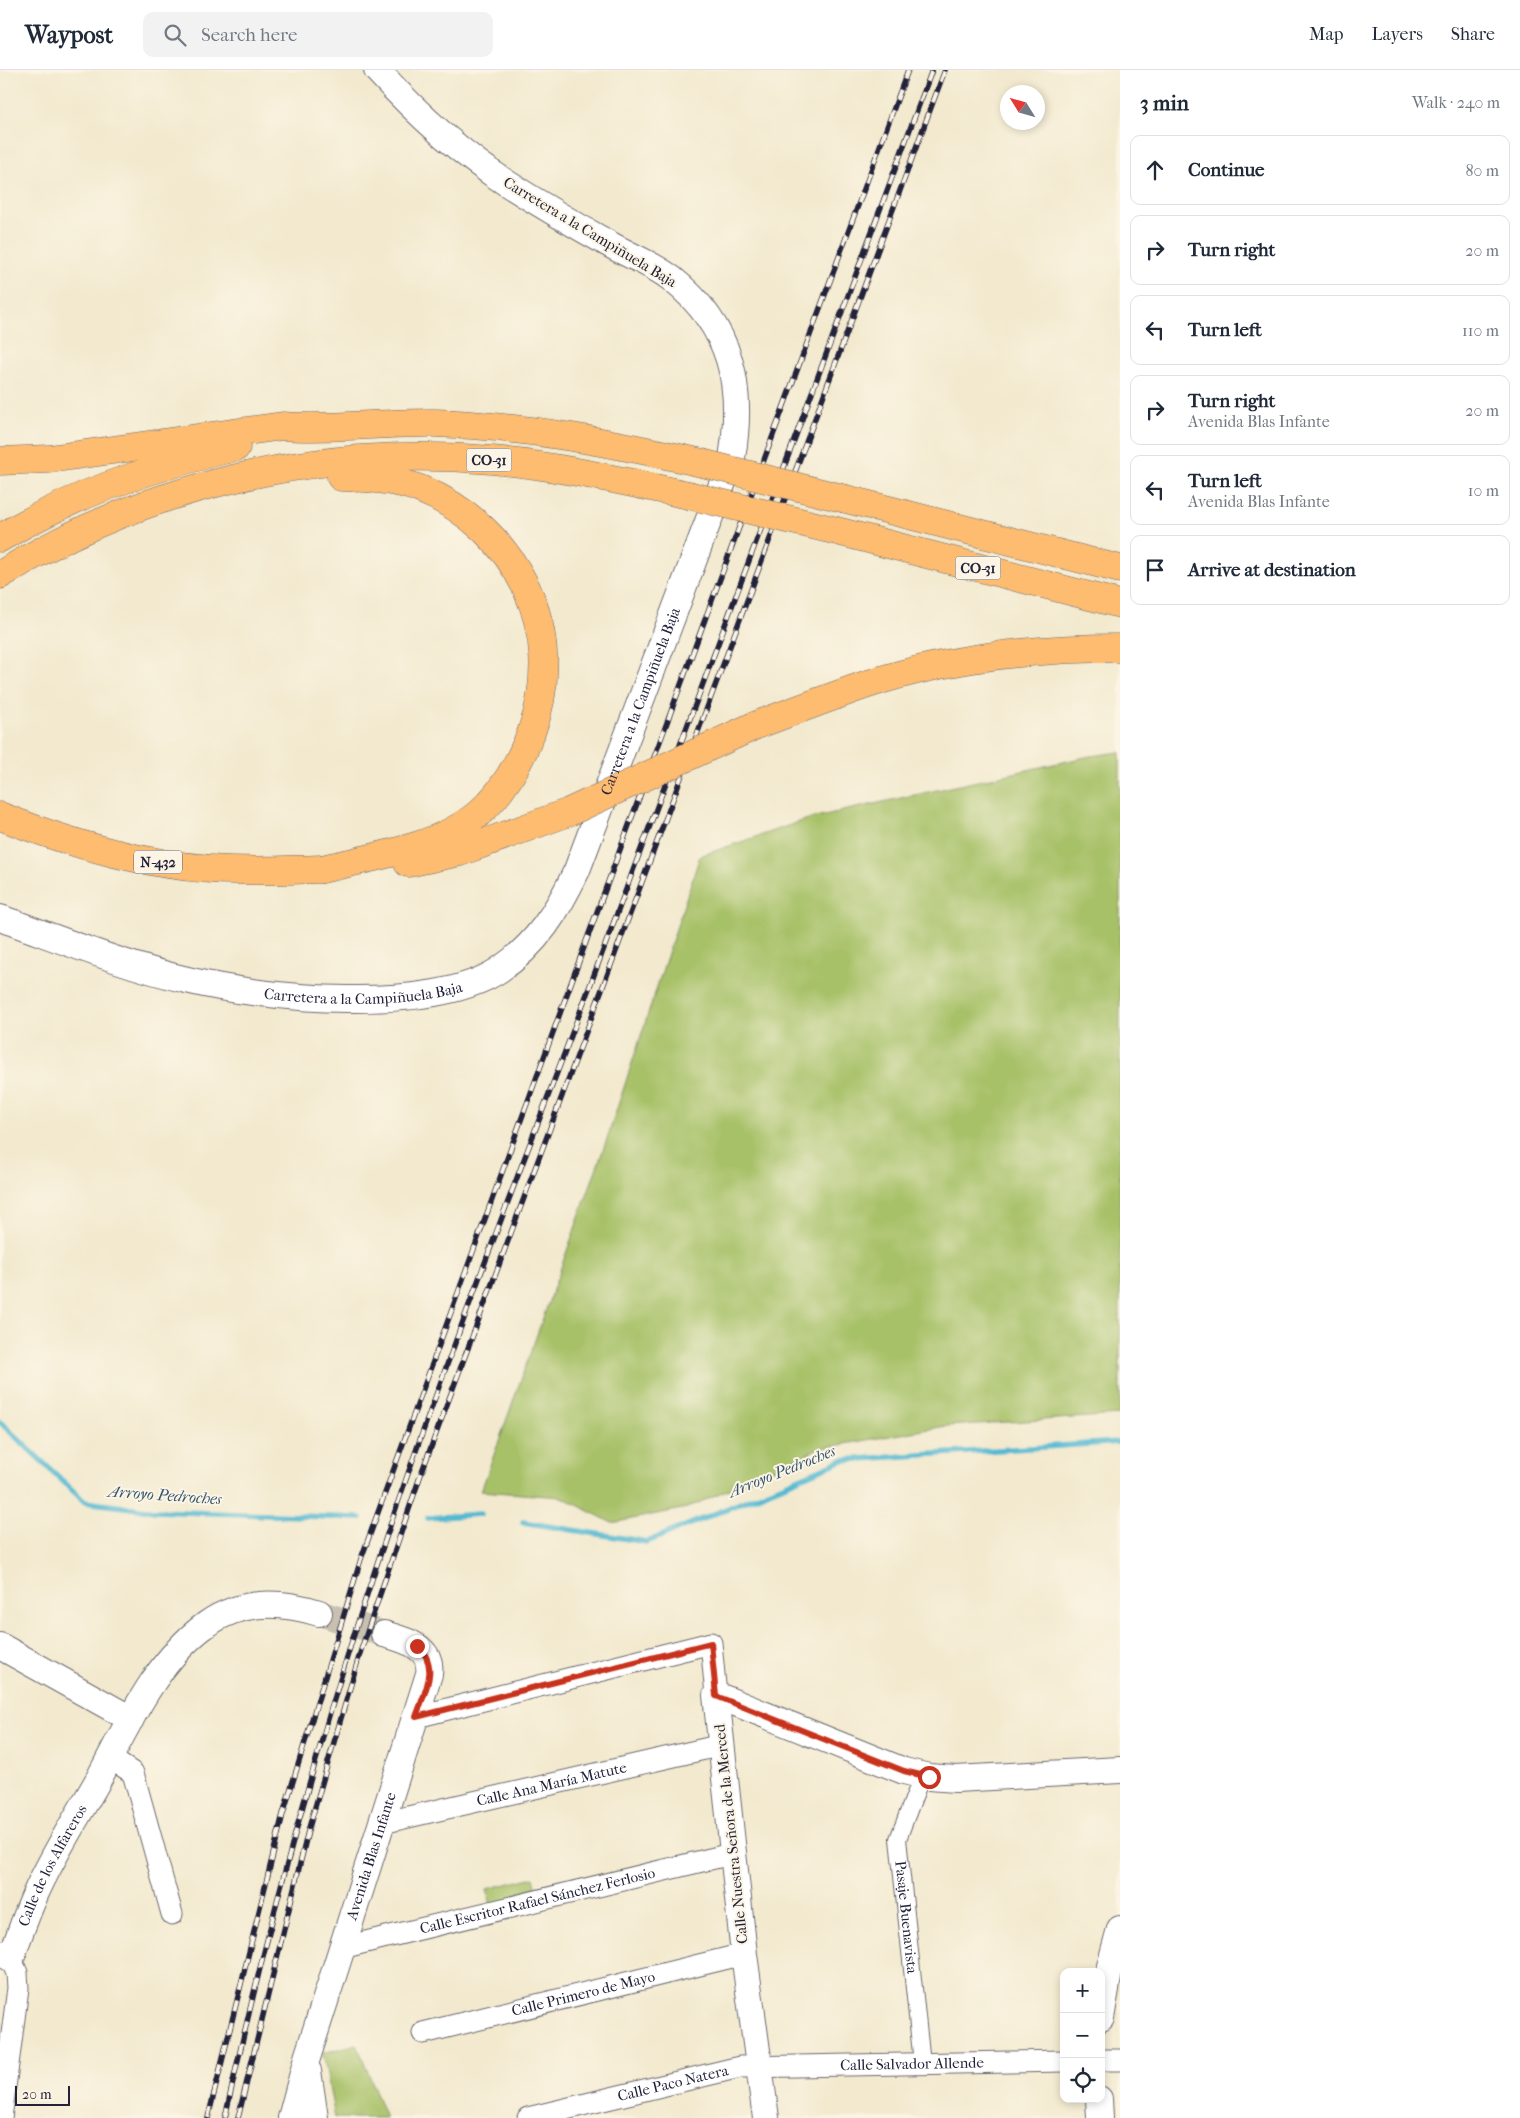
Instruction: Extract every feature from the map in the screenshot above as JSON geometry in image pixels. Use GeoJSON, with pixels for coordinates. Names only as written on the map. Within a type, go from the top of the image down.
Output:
{"type":"FeatureCollection","features":[{"type":"Feature","properties":{"kind":"highway","name":"CO-31"},"geometry":{"type":"LineString","coordinates":[[0,538],[72,501],[140,475],[218,452],[315,428],[374,424],[435,423],[522,430],[610,443],[702,463],[1120,570]]}},
{"type":"Feature","properties":{"kind":"highway"},"geometry":{"type":"LineString","coordinates":[[0,461],[48,459],[283,426],[315,428]]}},
{"type":"Feature","properties":{"kind":"highway","name":"CO-31"},"geometry":{"type":"LineString","coordinates":[[0,574],[31,556],[122,513],[182,493],[288,468],[346,460],[405,457],[492,460],[592,474],[837,531],[1120,604]]}},
{"type":"Feature","properties":{"kind":"highway"},"geometry":{"type":"LineString","coordinates":[[288,468],[325,477],[377,478],[418,488],[450,503],[480,524],[502,547],[519,573],[534,606],[542,640],[544,677],[538,715],[522,756],[504,786],[478,814],[457,829],[432,840],[322,869]]}},
{"type":"Feature","properties":{"kind":"highway"},"geometry":{"type":"LineString","coordinates":[[322,869],[376,868],[460,852],[569,812],[754,726],[867,685],[953,663],[1066,648],[1120,648]]}},
{"type":"Feature","properties":{"kind":"highway","name":"N-432"},"geometry":{"type":"LineString","coordinates":[[0,816],[45,834],[101,851],[162,863],[211,869],[322,869]]}},
{"type":"Feature","properties":{"kind":"street","name":"Carretera a la Campiñuela Baja"},"geometry":{"type":"LineString","coordinates":[[0,918],[90,952],[188,980],[244,991],[363,999],[407,997],[454,990],[480,981],[517,958],[541,933],[558,909],[577,870],[732,458],[737,426],[737,397],[734,370],[725,346],[711,320],[671,278],[549,208],[478,163],[413,107],[377,70]]}},
{"type":"Feature","properties":{"kind":"street","name":"Calle de los Alfareros"},"geometry":{"type":"LineString","coordinates":[[1,2118],[18,1988],[17,1973],[5,1956],[36,1894],[151,1686],[173,1655],[190,1638],[208,1624],[230,1612],[261,1604],[276,1604],[319,1613]]}},
{"type":"Feature","properties":{"kind":"street","name":"Avenida Blas Infante"},"geometry":{"type":"LineString","coordinates":[[291,2118],[307,2058],[341,1948],[429,1674],[430,1661],[427,1654],[409,1642],[384,1634]]}},
{"type":"Feature","properties":{"kind":"street","name":"Calle Nuestra Señora de la Merced"},"geometry":{"type":"LineString","coordinates":[[416,1717],[711,1643],[735,1853],[744,1954],[766,2118]]}},
{"type":"Feature","properties":{"kind":"street"},"geometry":{"type":"LineString","coordinates":[[0,1646],[131,1720]]}},
{"type":"Feature","properties":{"kind":"street"},"geometry":{"type":"LineString","coordinates":[[716,1696],[904,1771],[922,1776],[956,1779],[1117,1773]]}},
{"type":"Feature","properties":{"kind":"street","name":"Calle Ana María Matute"},"geometry":{"type":"LineString","coordinates":[[382,1824],[722,1745]]}},
{"type":"Feature","properties":{"kind":"street"},"geometry":{"type":"LineString","coordinates":[[110,1758],[133,1773],[172,1914]]}},
{"type":"Feature","properties":{"kind":"street","name":"Pasaje Buenavista"},"geometry":{"type":"LineString","coordinates":[[922,1776],[898,1839],[922,2063]]}},
{"type":"Feature","properties":{"kind":"street","name":"Calle Escritor Rafael Sánchez Ferlosio"},"geometry":{"type":"LineString","coordinates":[[341,1948],[735,1853]]}},
{"type":"Feature","properties":{"kind":"street"},"geometry":{"type":"LineString","coordinates":[[1102,2013],[1110,1966],[1120,1929]]}},
{"type":"Feature","properties":{"kind":"street","name":"Calle Primero de Mayo"},"geometry":{"type":"LineString","coordinates":[[423,2033],[744,1954]]}},
{"type":"Feature","properties":{"kind":"street","name":"Avenida Blas Infante"},"geometry":{"type":"LineString","coordinates":[[307,2058],[315,2118]]}},
{"type":"Feature","properties":{"kind":"street"},"geometry":{"type":"LineString","coordinates":[[1105,2060],[1120,2060]]}},
{"type":"Feature","properties":{"kind":"street","name":"Calle Salvador Allende"},"geometry":{"type":"LineString","coordinates":[[759,2066],[1060,2061]]}},
{"type":"Feature","properties":{"kind":"street","name":"Calle Paco Natera"},"geometry":{"type":"LineString","coordinates":[[528,2118],[740,2067],[759,2066]]}},
{"type":"Feature","properties":{"kind":"street"},"geometry":{"type":"LineString","coordinates":[[1099,2103],[1100,2118]]}},
{"type":"Feature","properties":{"kind":"green space"},"geometry":{"type":"Polygon","coordinates":[[[1120,752],[1120,1415],[946,1426],[817,1449],[687,1508],[612,1523],[562,1497],[481,1491],[607,1139],[700,856],[811,818],[1090,756],[1120,752]]]}},
{"type":"Feature","properties":{"kind":"green space"},"geometry":{"type":"Polygon","coordinates":[[[534,1877],[538,1894],[491,1906],[487,1889],[534,1877]]]}},
{"type":"Feature","properties":{"kind":"green space"},"geometry":{"type":"Polygon","coordinates":[[[357,2044],[386,2118],[335,2118],[323,2053],[357,2044]]]}},
{"type":"Feature","properties":{"kind":"waterway","name":"Arroyo Pedroches"},"geometry":{"type":"LineString","coordinates":[[0,1422],[85,1502],[155,1511],[360,1518]]}},
{"type":"Feature","properties":{"kind":"waterway","name":"Arroyo Pedroches"},"geometry":{"type":"LineString","coordinates":[[523,1522],[647,1542],[843,1460],[1120,1442]]}},
{"type":"Feature","properties":{"kind":"waterway","name":"Arroyo Pedroches"},"geometry":{"type":"LineString","coordinates":[[428,1518],[480,1514]]}},
{"type":"Feature","properties":{"kind":"tunnel"},"geometry":{"type":"LineString","coordinates":[[319,1613],[384,1634]]}},
{"type":"Feature","properties":{"kind":"railway"},"geometry":{"type":"LineString","coordinates":[[208,2118],[283,1814],[361,1559],[594,920],[908,70]]}},
{"type":"Feature","properties":{"kind":"railway"},"geometry":{"type":"LineString","coordinates":[[225,2118],[253,1998],[299,1820],[351,1644],[405,1481],[463,1320],[932,70]]}},
{"type":"Feature","properties":{"kind":"railway"},"geometry":{"type":"LineString","coordinates":[[238,2118],[308,1831],[361,1650],[421,1474],[945,70]]}},
{"type":"Feature","properties":{"kind":"route"},"geometry":{"type":"LineString","coordinates":[[417,1646],[427,1654],[430,1667],[416,1717],[711,1643],[716,1696],[904,1771],[929,1777]]}}]}
